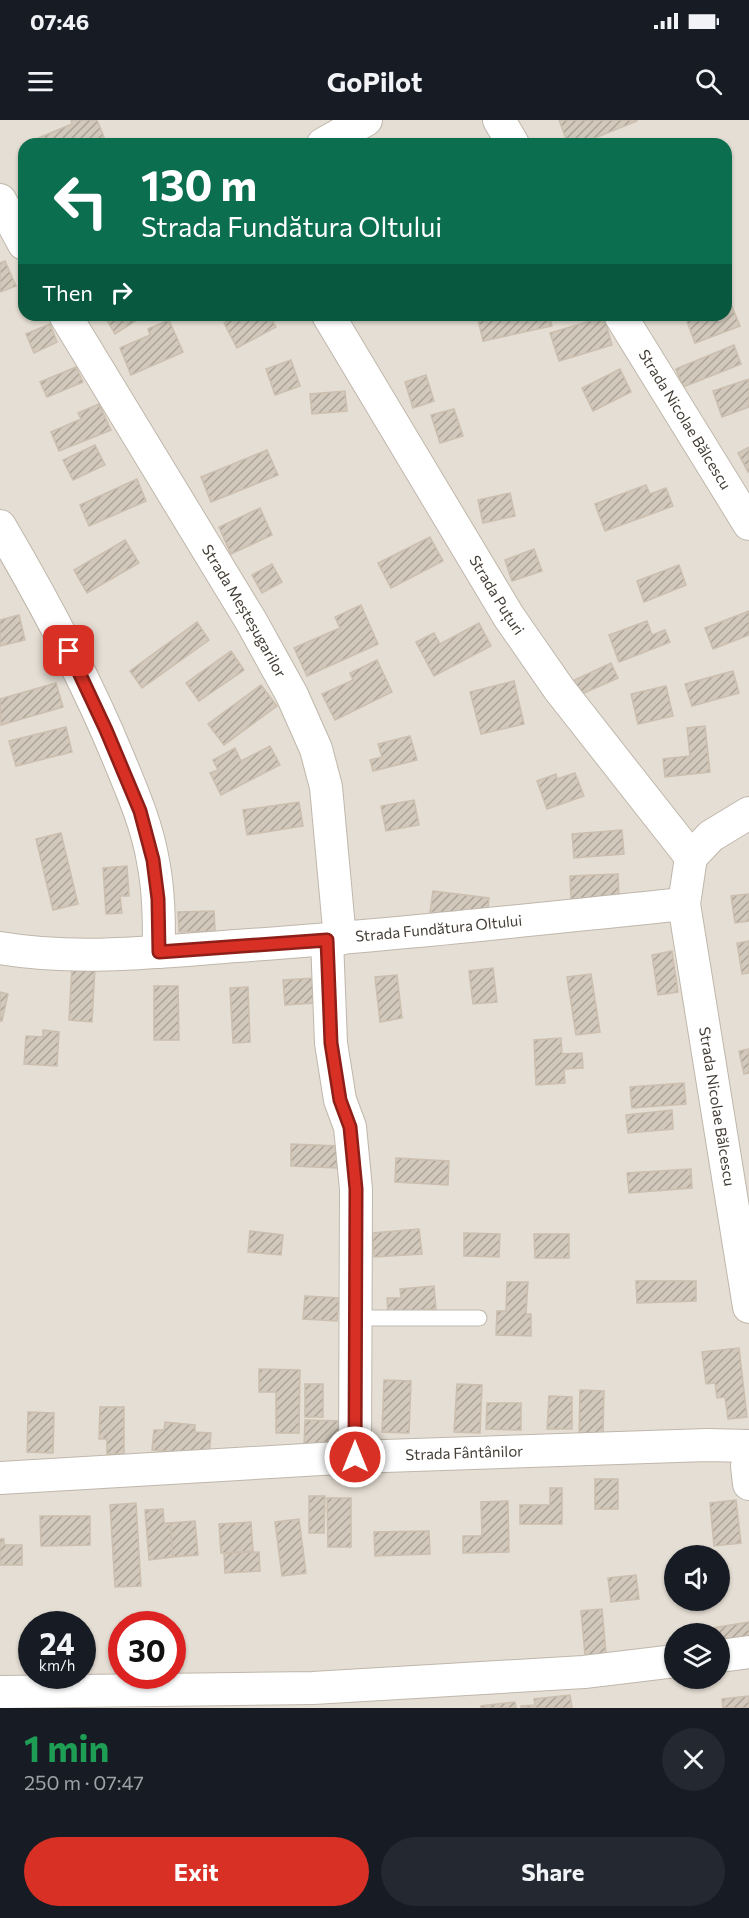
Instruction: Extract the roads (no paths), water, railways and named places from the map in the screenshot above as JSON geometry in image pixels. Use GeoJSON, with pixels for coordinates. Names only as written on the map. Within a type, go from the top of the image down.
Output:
{"type":"FeatureCollection","features":[{"type":"Feature","properties":{"kind":"street"},"geometry":{"type":"LineString","coordinates":[[334,138],[366,120]]}},
{"type":"Feature","properties":{"kind":"street"},"geometry":{"type":"LineString","coordinates":[[499,120],[510,138]]}},
{"type":"Feature","properties":{"kind":"street"},"geometry":{"type":"LineString","coordinates":[[0,200],[18,233]]}},
{"type":"Feature","properties":{"kind":"street","name":"Strada Meșteșugarilor"},"geometry":{"type":"LineString","coordinates":[[69,321],[251,621],[292,695],[321,765],[326,787],[334,940],[331,1043],[340,1100],[350,1127],[356,1189],[355,1457]]}},
{"type":"Feature","properties":{"kind":"street","name":"Strada Puțuri"},"geometry":{"type":"LineString","coordinates":[[332,321],[509,617],[559,689],[691,857]]}},
{"type":"Feature","properties":{"kind":"street","name":"Strada Nicolae Bălcescu"},"geometry":{"type":"LineString","coordinates":[[624,321],[749,524]]}},
{"type":"Feature","properties":{"kind":"street"},"geometry":{"type":"LineString","coordinates":[[0,526],[31,579],[79,671],[140,811],[153,860],[158,899],[159,952]]}},
{"type":"Feature","properties":{"kind":"street"},"geometry":{"type":"LineString","coordinates":[[684,904],[691,857],[711,836],[749,813]]}},
{"type":"Feature","properties":{"kind":"street","name":"Strada Fundătura Oltului"},"geometry":{"type":"LineString","coordinates":[[0,948],[60,955],[159,952],[334,940],[684,904]]}},
{"type":"Feature","properties":{"kind":"street","name":"Strada Nicolae Bălcescu"},"geometry":{"type":"LineString","coordinates":[[684,904],[749,1307]]}},
{"type":"Feature","properties":{"kind":"street","name":"Strada Fântânilor"},"geometry":{"type":"LineString","coordinates":[[0,1478],[355,1457],[707,1445],[749,1446]]}},
{"type":"Feature","properties":{"kind":"street"},"geometry":{"type":"LineString","coordinates":[[749,1455],[747,1466],[749,1484]]}},
{"type":"Feature","properties":{"kind":"street"},"geometry":{"type":"LineString","coordinates":[[730,1655],[749,1652]]}},
{"type":"Feature","properties":{"kind":"street"},"geometry":{"type":"LineString","coordinates":[[0,1692],[313,1688],[584,1672],[664,1662]]}},
{"type":"Feature","properties":{"kind":"lane"},"geometry":{"type":"LineString","coordinates":[[355,1318],[479,1318]]}}]}
